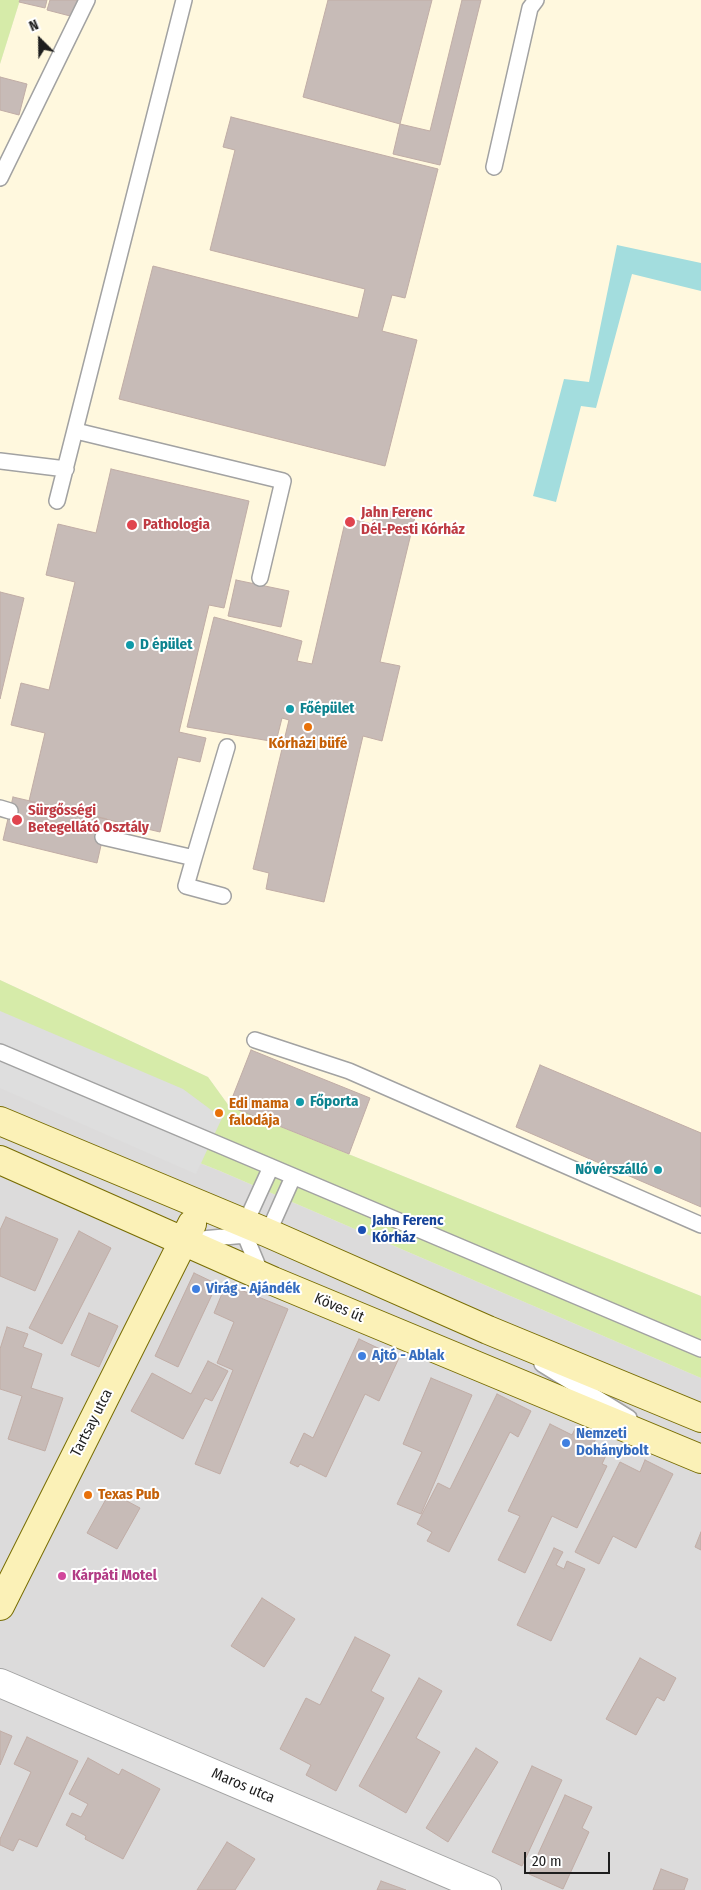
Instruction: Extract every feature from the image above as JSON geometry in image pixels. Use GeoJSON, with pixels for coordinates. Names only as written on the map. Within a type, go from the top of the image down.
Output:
{"type":"FeatureCollection","features":[{"type":"Feature","properties":{"kind":"street","name":"Köves út"},"geometry":{"type":"LineString","coordinates":[[0,1121],[202,1205],[253,1230],[488,1330],[701,1418]]}},
{"type":"Feature","properties":{"kind":"street","name":"Köves út"},"geometry":{"type":"LineString","coordinates":[[0,1160],[185,1240],[262,1276],[690,1454]]}},
{"type":"Feature","properties":{"kind":"street","name":"Tartsay utca"},"geometry":{"type":"LineString","coordinates":[[0,1606],[202,1205]]}},
{"type":"Feature","properties":{"kind":"street"},"geometry":{"type":"LineString","coordinates":[[185,1240],[253,1230]]}},
{"type":"Feature","properties":{"kind":"street","name":"Maros utca"},"geometry":{"type":"LineString","coordinates":[[0,1683],[486,1890]]}},
{"type":"Feature","properties":{"kind":"lane"},"geometry":{"type":"LineString","coordinates":[[0,178],[87,0]]}},
{"type":"Feature","properties":{"kind":"lane"},"geometry":{"type":"LineString","coordinates":[[57,501],[184,0]]}},
{"type":"Feature","properties":{"kind":"lane"},"geometry":{"type":"LineString","coordinates":[[494,167],[530,8],[536,0]]}},
{"type":"Feature","properties":{"kind":"lane"},"geometry":{"type":"LineString","coordinates":[[76,431],[283,481],[260,578]]}},
{"type":"Feature","properties":{"kind":"lane"},"geometry":{"type":"LineString","coordinates":[[0,461],[66,469]]}},
{"type":"Feature","properties":{"kind":"lane"},"geometry":{"type":"LineString","coordinates":[[223,896],[186,886],[227,748]]}},
{"type":"Feature","properties":{"kind":"lane"},"geometry":{"type":"LineString","coordinates":[[103,837],[194,858]]}},
{"type":"Feature","properties":{"kind":"lane"},"geometry":{"type":"LineString","coordinates":[[255,1040],[349,1071],[701,1225]]}},
{"type":"Feature","properties":{"kind":"lane"},"geometry":{"type":"LineString","coordinates":[[0,1052],[701,1349]]}},
{"type":"Feature","properties":{"kind":"lane"},"geometry":{"type":"LineString","coordinates":[[262,1276],[253,1230],[271,1167]]}},
{"type":"Feature","properties":{"kind":"lane"},"geometry":{"type":"LineString","coordinates":[[253,1230],[294,1177]]}},
{"type":"Feature","properties":{"kind":"lane","name":"Köves út"},"geometry":{"type":"LineString","coordinates":[[488,1330],[690,1454]]}},
{"type":"Feature","properties":{"kind":"shaded area","name":"Jahn Ferenc Dél-Pesti Kórház"},"geometry":{"type":"Polygon","coordinates":[[[20,0],[701,0],[701,1296],[229,1106],[208,1077],[0,980],[0,64],[20,0]]]}},
{"type":"Feature","properties":{"kind":"shaded area"},"geometry":{"type":"Polygon","coordinates":[[[0,1011],[183,1089],[222,1118],[196,1174],[0,1088],[0,1011]]]}},
{"type":"Feature","properties":{"kind":"shaded area"},"geometry":{"type":"Polygon","coordinates":[[[0,1083],[220,1171],[701,1378],[701,1890],[0,1890],[0,1083]]]}},
{"type":"Feature","properties":{"kind":"green space"},"geometry":{"type":"Polygon","coordinates":[[[0,0],[20,0],[0,64],[0,0]]]}},
{"type":"Feature","properties":{"kind":"green space"},"geometry":{"type":"Polygon","coordinates":[[[0,980],[208,1077],[229,1106],[701,1296],[701,1378],[220,1171],[0,1083],[0,980]]]}},
{"type":"Feature","properties":{"kind":"water"},"geometry":{"type":"Polygon","coordinates":[[[617,245],[701,263],[701,291],[632,274],[596,408],[581,406],[556,502],[533,496],[564,379],[589,382],[617,245]]]}},
{"type":"Feature","properties":{"kind":"building"},"geometry":{"type":"Polygon","coordinates":[[[20,0],[47,0],[45,8],[19,2],[20,0]]]}},
{"type":"Feature","properties":{"kind":"building"},"geometry":{"type":"Polygon","coordinates":[[[50,0],[78,0],[74,17],[47,10],[50,0]]]}},
{"type":"Feature","properties":{"kind":"building"},"geometry":{"type":"Polygon","coordinates":[[[328,0],[432,0],[400,124],[303,97],[328,0]]]}},
{"type":"Feature","properties":{"kind":"building"},"geometry":{"type":"Polygon","coordinates":[[[462,0],[481,0],[440,165],[393,154],[400,124],[430,131],[462,0]]]}},
{"type":"Feature","properties":{"kind":"building"},"geometry":{"type":"Polygon","coordinates":[[[0,77],[27,84],[19,115],[0,110],[0,77]]]}},
{"type":"Feature","properties":{"kind":"building"},"geometry":{"type":"Polygon","coordinates":[[[231,117],[438,169],[405,298],[392,295],[382,331],[417,340],[385,466],[119,399],[153,266],[358,318],[365,289],[210,250],[235,150],[223,147],[231,117]]]}},
{"type":"Feature","properties":{"kind":"building","name":"D épület"},"geometry":{"type":"Polygon","coordinates":[[[111,469],[249,501],[224,608],[209,605],[179,732],[206,738],[200,762],[178,757],[160,832],[29,801],[45,733],[11,725],[21,683],[49,690],[75,582],[46,575],[58,524],[96,533],[111,469]]]}},
{"type":"Feature","properties":{"kind":"building","name":"Főépület"},"geometry":{"type":"Polygon","coordinates":[[[376,508],[415,517],[380,662],[400,666],[382,741],[363,736],[324,902],[266,889],[269,873],[253,869],[289,720],[282,718],[276,742],[187,727],[214,617],[302,641],[297,661],[312,664],[346,518],[372,524],[376,508]]]}},
{"type":"Feature","properties":{"kind":"building"},"geometry":{"type":"Polygon","coordinates":[[[236,580],[289,591],[281,627],[228,616],[236,580]]]}},
{"type":"Feature","properties":{"kind":"building"},"geometry":{"type":"Polygon","coordinates":[[[0,592],[24,598],[0,699],[0,592]]]}},
{"type":"Feature","properties":{"kind":"building"},"geometry":{"type":"Polygon","coordinates":[[[13,797],[107,819],[97,863],[3,840],[13,797]]]}},
{"type":"Feature","properties":{"kind":"building","name":"Főporta"},"geometry":{"type":"Polygon","coordinates":[[[251,1050],[370,1098],[349,1154],[229,1106],[251,1050]]]}},
{"type":"Feature","properties":{"kind":"building","name":"Nővérszálló"},"geometry":{"type":"Polygon","coordinates":[[[540,1065],[701,1133],[701,1207],[516,1127],[540,1065]]]}},
{"type":"Feature","properties":{"kind":"building"},"geometry":{"type":"Polygon","coordinates":[[[6,1217],[58,1239],[35,1291],[0,1276],[0,1230],[6,1217]]]}},
{"type":"Feature","properties":{"kind":"building"},"geometry":{"type":"Polygon","coordinates":[[[79,1231],[111,1248],[62,1344],[29,1328],[79,1231]]]}},
{"type":"Feature","properties":{"kind":"building"},"geometry":{"type":"Polygon","coordinates":[[[194,1273],[217,1284],[178,1367],[155,1356],[194,1273]]]}},
{"type":"Feature","properties":{"kind":"building"},"geometry":{"type":"Polygon","coordinates":[[[226,1284],[288,1309],[220,1474],[195,1464],[233,1370],[217,1363],[234,1322],[214,1313],[226,1284]]]}},
{"type":"Feature","properties":{"kind":"building"},"geometry":{"type":"Polygon","coordinates":[[[89,1313],[118,1326],[99,1367],[71,1355],[89,1313]]]}},
{"type":"Feature","properties":{"kind":"building"},"geometry":{"type":"Polygon","coordinates":[[[7,1327],[28,1334],[23,1347],[42,1354],[31,1388],[63,1398],[45,1451],[8,1439],[22,1396],[0,1389],[0,1349],[7,1327]]]}},
{"type":"Feature","properties":{"kind":"building"},"geometry":{"type":"Polygon","coordinates":[[[359,1339],[399,1358],[379,1401],[365,1394],[326,1477],[300,1464],[298,1467],[290,1463],[304,1433],[313,1438],[359,1339]]]}},
{"type":"Feature","properties":{"kind":"building"},"geometry":{"type":"Polygon","coordinates":[[[208,1361],[228,1371],[212,1401],[205,1398],[183,1439],[131,1411],[152,1373],[191,1394],[208,1361]]]}},
{"type":"Feature","properties":{"kind":"building"},"geometry":{"type":"Polygon","coordinates":[[[431,1378],[472,1395],[421,1514],[397,1504],[422,1452],[403,1444],[431,1378]]]}},
{"type":"Feature","properties":{"kind":"building"},"geometry":{"type":"Polygon","coordinates":[[[497,1394],[531,1411],[518,1437],[510,1432],[449,1552],[427,1541],[432,1532],[417,1524],[438,1483],[450,1489],[497,1394]]]}},
{"type":"Feature","properties":{"kind":"building"},"geometry":{"type":"Polygon","coordinates":[[[550,1424],[572,1435],[576,1427],[597,1437],[593,1444],[608,1451],[602,1464],[607,1466],[577,1528],[552,1516],[525,1573],[498,1560],[520,1516],[508,1511],[550,1424]]]}},
{"type":"Feature","properties":{"kind":"building"},"geometry":{"type":"Polygon","coordinates":[[[645,1460],[673,1474],[636,1548],[613,1536],[599,1564],[575,1552],[620,1462],[640,1472],[645,1460]]]}},
{"type":"Feature","properties":{"kind":"building"},"geometry":{"type":"Polygon","coordinates":[[[110,1492],[140,1508],[117,1549],[87,1533],[110,1492]]]}},
{"type":"Feature","properties":{"kind":"building"},"geometry":{"type":"Polygon","coordinates":[[[701,1532],[701,1550],[695,1547],[701,1532]]]}},
{"type":"Feature","properties":{"kind":"building"},"geometry":{"type":"Polygon","coordinates":[[[554,1548],[563,1552],[556,1565],[564,1569],[567,1561],[585,1569],[551,1641],[517,1625],[554,1548]]]}},
{"type":"Feature","properties":{"kind":"building"},"geometry":{"type":"Polygon","coordinates":[[[262,1598],[295,1619],[264,1667],[231,1646],[262,1598]]]}},
{"type":"Feature","properties":{"kind":"building"},"geometry":{"type":"Polygon","coordinates":[[[355,1637],[390,1655],[371,1691],[384,1698],[336,1791],[306,1775],[311,1765],[280,1749],[306,1698],[320,1705],[355,1637]]]}},
{"type":"Feature","properties":{"kind":"building"},"geometry":{"type":"Polygon","coordinates":[[[640,1658],[676,1678],[664,1701],[657,1697],[636,1735],[606,1719],[640,1658]]]}},
{"type":"Feature","properties":{"kind":"building"},"geometry":{"type":"Polygon","coordinates":[[[419,1678],[442,1691],[416,1738],[440,1752],[406,1813],[359,1786],[419,1678]]]}},
{"type":"Feature","properties":{"kind":"building"},"geometry":{"type":"Polygon","coordinates":[[[0,1731],[12,1736],[0,1765],[0,1731]]]}},
{"type":"Feature","properties":{"kind":"building"},"geometry":{"type":"Polygon","coordinates":[[[27,1737],[78,1761],[37,1847],[19,1839],[13,1851],[0,1845],[0,1839],[31,1772],[14,1764],[27,1737]]]}},
{"type":"Feature","properties":{"kind":"building"},"geometry":{"type":"Polygon","coordinates":[[[476,1748],[498,1762],[448,1842],[426,1828],[476,1748]]]}},
{"type":"Feature","properties":{"kind":"building"},"geometry":{"type":"Polygon","coordinates":[[[88,1758],[119,1775],[122,1769],[160,1789],[123,1859],[85,1839],[86,1836],[66,1825],[72,1813],[81,1817],[88,1804],[69,1794],[88,1758]]]}},
{"type":"Feature","properties":{"kind":"building"},"geometry":{"type":"Polygon","coordinates":[[[532,1766],[562,1780],[522,1866],[492,1852],[532,1766]]]}},
{"type":"Feature","properties":{"kind":"building"},"geometry":{"type":"Polygon","coordinates":[[[565,1795],[592,1807],[582,1828],[589,1832],[563,1889],[529,1874],[565,1795]]]}},
{"type":"Feature","properties":{"kind":"building"},"geometry":{"type":"Polygon","coordinates":[[[227,1842],[255,1859],[235,1890],[197,1890],[227,1842]]]}},
{"type":"Feature","properties":{"kind":"building"},"geometry":{"type":"Polygon","coordinates":[[[661,1869],[688,1879],[684,1890],[653,1890],[661,1869]]]}},
{"type":"Feature","properties":{"kind":"building"},"geometry":{"type":"Polygon","coordinates":[[[381,1881],[406,1890],[377,1890],[381,1881]]]}},
{"type":"Feature","properties":{"kind":"place","name":"Jahn Ferenc Dél-Pesti Kórház"},"geometry":{"type":"Point","coordinates":[350,522]}},
{"type":"Feature","properties":{"kind":"place","name":"Pathologia"},"geometry":{"type":"Point","coordinates":[132,525]}},
{"type":"Feature","properties":{"kind":"place","name":"D épület"},"geometry":{"type":"Point","coordinates":[130,645]}},
{"type":"Feature","properties":{"kind":"place","name":"Főépület"},"geometry":{"type":"Point","coordinates":[290,709]}},
{"type":"Feature","properties":{"kind":"place","name":"Kórházi büfé"},"geometry":{"type":"Point","coordinates":[308,727]}},
{"type":"Feature","properties":{"kind":"place","name":"Sürgősségi Betegellátó Osztály"},"geometry":{"type":"Point","coordinates":[17,820]}},
{"type":"Feature","properties":{"kind":"place","name":"Főporta"},"geometry":{"type":"Point","coordinates":[300,1102]}},
{"type":"Feature","properties":{"kind":"place","name":"Edi mama falodája"},"geometry":{"type":"Point","coordinates":[219,1113]}},
{"type":"Feature","properties":{"kind":"place","name":"Nővérszálló"},"geometry":{"type":"Point","coordinates":[658,1170]}},
{"type":"Feature","properties":{"kind":"place","name":"Jahn Ferenc Kórház"},"geometry":{"type":"Point","coordinates":[362,1230]}},
{"type":"Feature","properties":{"kind":"place","name":"Virág - Ajándék"},"geometry":{"type":"Point","coordinates":[196,1289]}},
{"type":"Feature","properties":{"kind":"place","name":"Ajtó - Ablak"},"geometry":{"type":"Point","coordinates":[362,1356]}},
{"type":"Feature","properties":{"kind":"place","name":"Nemzeti Dohánybolt"},"geometry":{"type":"Point","coordinates":[566,1443]}},
{"type":"Feature","properties":{"kind":"place","name":"Texas Pub"},"geometry":{"type":"Point","coordinates":[88,1495]}},
{"type":"Feature","properties":{"kind":"place","name":"Kárpáti Motel"},"geometry":{"type":"Point","coordinates":[62,1576]}}]}
